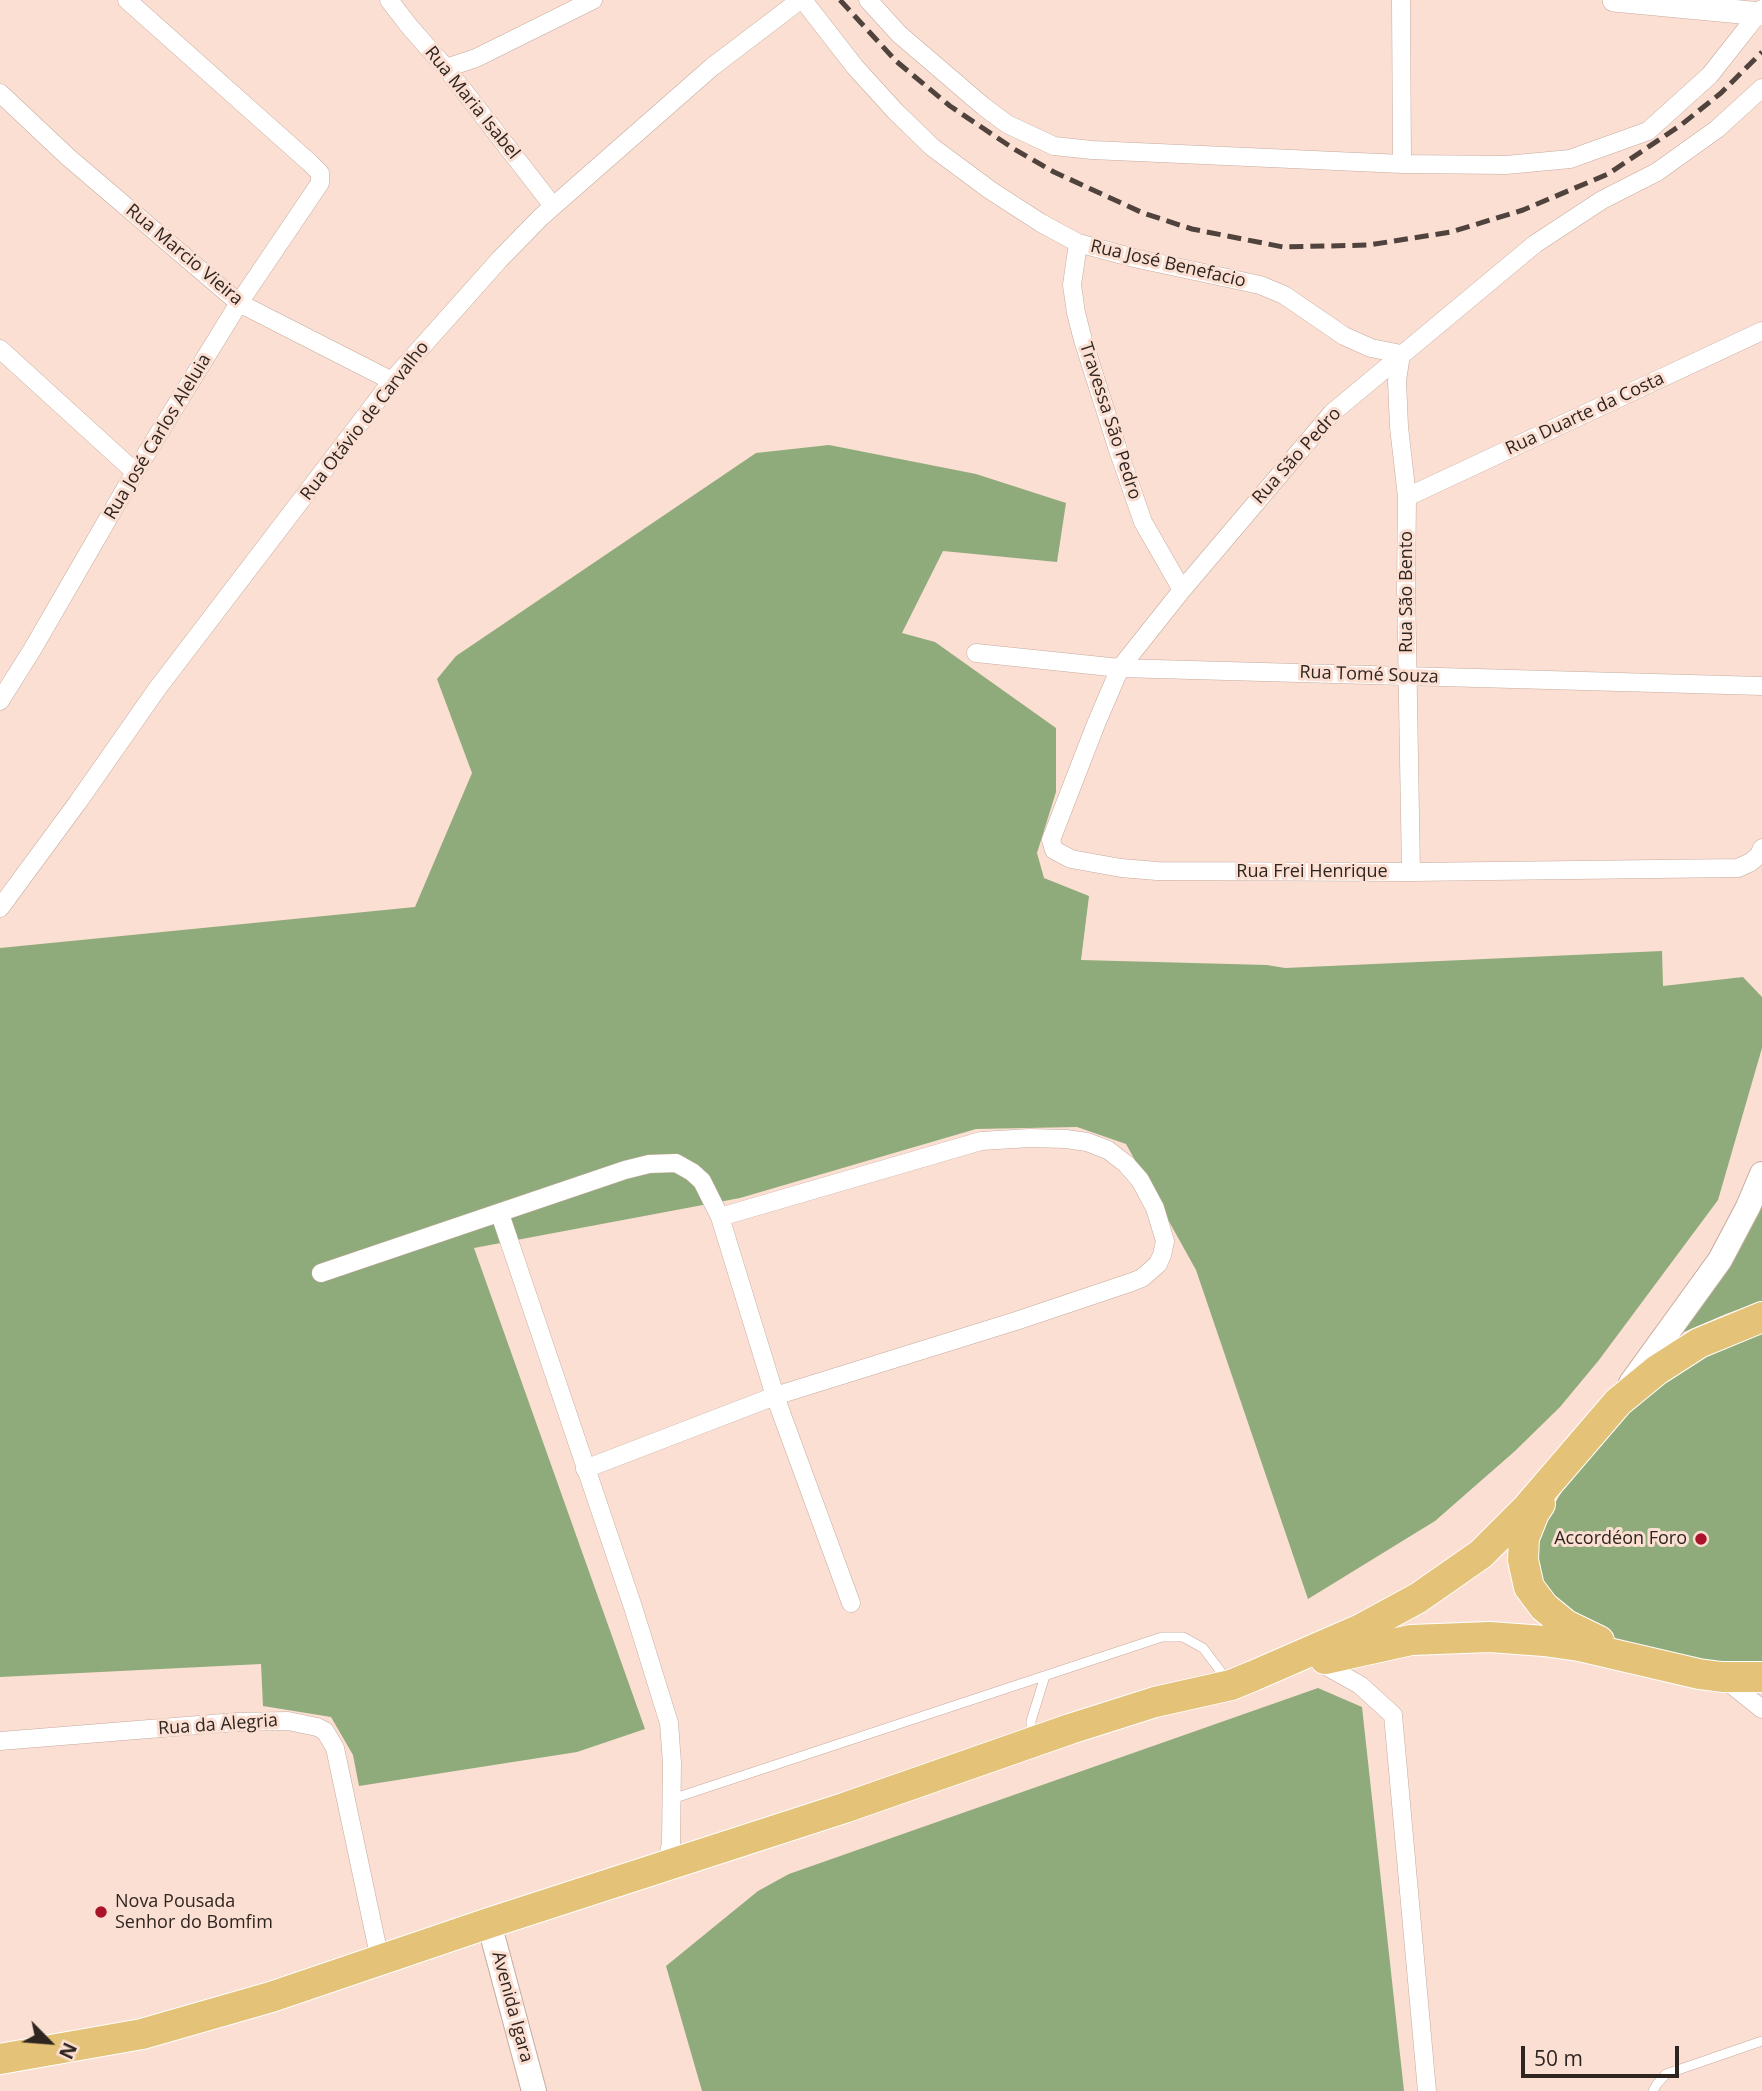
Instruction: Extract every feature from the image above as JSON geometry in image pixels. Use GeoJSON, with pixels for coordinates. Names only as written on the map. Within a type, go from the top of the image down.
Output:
{"type":"FeatureCollection","features":[{"type":"Feature","properties":{"kind":"highway"},"geometry":{"type":"LineString","coordinates":[[1242,1680],[1361,1629],[1418,1598],[1470,1562],[1527,1508],[1618,1402],[1657,1370],[1699,1343],[1762,1317]]}},
{"type":"Feature","properties":{"kind":"highway"},"geometry":{"type":"LineString","coordinates":[[1576,1451],[1534,1513],[1524,1538],[1523,1560],[1529,1587],[1544,1607],[1566,1625],[1637,1661]]}},
{"type":"Feature","properties":{"kind":"highway"},"geometry":{"type":"LineString","coordinates":[[0,2059],[142,2034],[271,1997],[667,1864],[844,1808],[1155,1702],[1411,1640],[1490,1637],[1544,1641],[1579,1646],[1699,1675],[1762,1677]]}},
{"type":"Feature","properties":{"kind":"main road"},"geometry":{"type":"LineString","coordinates":[[1618,1402],[1720,1260],[1762,1174]]}},
{"type":"Feature","properties":{"kind":"main road","name":"Avenida Igara"},"geometry":{"type":"LineString","coordinates":[[489,1923],[534,2091]]}},
{"type":"Feature","properties":{"kind":"street","name":"Rua José Carlos Aleluia"},"geometry":{"type":"LineString","coordinates":[[0,701],[135,472],[239,303],[316,190],[321,177],[310,163],[127,0]]}},
{"type":"Feature","properties":{"kind":"street","name":"Rua Maria Isabel"},"geometry":{"type":"LineString","coordinates":[[389,0],[446,68],[553,206]]}},
{"type":"Feature","properties":{"kind":"street"},"geometry":{"type":"LineString","coordinates":[[446,68],[477,58],[593,0]]}},
{"type":"Feature","properties":{"kind":"street","name":"Rua Otávio de Carvalho"},"geometry":{"type":"LineString","coordinates":[[0,908],[157,689],[392,381],[500,259],[553,206],[712,67],[802,0]]}},
{"type":"Feature","properties":{"kind":"street","name":"Rua José Benefacio"},"geometry":{"type":"LineString","coordinates":[[802,0],[855,67],[932,147],[1041,223],[1078,243],[1260,285],[1284,295],[1344,336],[1371,348],[1401,354]]}},
{"type":"Feature","properties":{"kind":"street"},"geometry":{"type":"LineString","coordinates":[[868,0],[899,34],[983,106],[1007,124],[1054,146],[1402,164],[1506,165],[1570,159],[1648,131],[1710,75],[1761,12]]}},
{"type":"Feature","properties":{"kind":"street"},"geometry":{"type":"LineString","coordinates":[[1401,0],[1402,164]]}},
{"type":"Feature","properties":{"kind":"street"},"geometry":{"type":"LineString","coordinates":[[1614,0],[1761,12]]}},
{"type":"Feature","properties":{"kind":"street","name":"Rua São Pedro"},"geometry":{"type":"LineString","coordinates":[[1120,668],[1182,590],[1332,413],[1535,244],[1602,200],[1657,172],[1717,129],[1762,88]]}},
{"type":"Feature","properties":{"kind":"street","name":"Rua Marcio Vieira"},"geometry":{"type":"LineString","coordinates":[[0,93],[68,157],[239,303],[392,381]]}},
{"type":"Feature","properties":{"kind":"street","name":"Travessa São Pedro"},"geometry":{"type":"LineString","coordinates":[[1078,243],[1072,285],[1083,340],[1116,447],[1143,522],[1182,590]]}},
{"type":"Feature","properties":{"kind":"street","name":"Rua Duarte da Costa"},"geometry":{"type":"LineString","coordinates":[[1407,497],[1762,331]]}},
{"type":"Feature","properties":{"kind":"street"},"geometry":{"type":"LineString","coordinates":[[0,348],[135,472]]}},
{"type":"Feature","properties":{"kind":"street","name":"Rua São Bento"},"geometry":{"type":"LineString","coordinates":[[1401,354],[1397,382],[1407,497],[1411,872]]}},
{"type":"Feature","properties":{"kind":"street","name":"Rua Tomé Souza"},"geometry":{"type":"LineString","coordinates":[[976,653],[1120,668],[1762,686]]}},
{"type":"Feature","properties":{"kind":"street","name":"Rua Frei Henrique"},"geometry":{"type":"LineString","coordinates":[[1120,668],[1051,840],[1054,850],[1072,859],[1157,871],[1411,872],[1738,868],[1751,862],[1762,848]]}},
{"type":"Feature","properties":{"kind":"street"},"geometry":{"type":"LineString","coordinates":[[585,1469],[775,1396],[1142,1278],[1158,1264],[1163,1255],[1165,1241],[1155,1208],[1140,1180],[1126,1164],[1108,1150],[1087,1142],[1066,1139],[981,1141],[720,1217]]}},
{"type":"Feature","properties":{"kind":"street"},"geometry":{"type":"LineString","coordinates":[[321,1273],[625,1170],[649,1164],[676,1163],[692,1172],[702,1181],[720,1217],[775,1396],[851,1603]]}},
{"type":"Feature","properties":{"kind":"street"},"geometry":{"type":"LineString","coordinates":[[500,1214],[646,1645],[669,1723],[672,1799],[671,1843],[667,1864]]}},
{"type":"Feature","properties":{"kind":"street"},"geometry":{"type":"LineString","coordinates":[[1318,1661],[1360,1685],[1393,1715],[1427,2091]]}},
{"type":"Feature","properties":{"kind":"street"},"geometry":{"type":"LineString","coordinates":[[1722,1677],[1762,1709]]}},
{"type":"Feature","properties":{"kind":"street","name":"Rua da Alegria"},"geometry":{"type":"LineString","coordinates":[[0,1741],[236,1722],[288,1721],[325,1731],[335,1748],[380,1959]]}},
{"type":"Feature","properties":{"kind":"lane"},"geometry":{"type":"LineString","coordinates":[[672,1799],[1162,1637],[1183,1637],[1203,1648],[1242,1680]]}},
{"type":"Feature","properties":{"kind":"lane"},"geometry":{"type":"LineString","coordinates":[[1031,1743],[1031,1721],[1045,1676]]}},
{"type":"Feature","properties":{"kind":"lane"},"geometry":{"type":"LineString","coordinates":[[1654,2091],[1666,2074],[1762,2041]]}},
{"type":"Feature","properties":{"kind":"green space"},"geometry":{"type":"Polygon","coordinates":[[[829,445],[976,474],[1066,503],[1057,562],[943,551],[902,633],[935,642],[1056,728],[1056,792],[1037,853],[1044,878],[1089,896],[1081,960],[1267,965],[1285,968],[1662,951],[1663,986],[1743,977],[1762,997],[1762,1048],[1718,1200],[1599,1360],[1560,1407],[1515,1451],[1435,1521],[1308,1599],[1196,1270],[1126,1144],[1077,1127],[976,1129],[740,1198],[474,1248],[645,1729],[577,1752],[359,1786],[353,1755],[331,1717],[263,1706],[261,1664],[0,1677],[0,948],[415,907],[472,773],[437,679],[456,656],[756,453],[829,445]]]}},
{"type":"Feature","properties":{"kind":"green space"},"geometry":{"type":"Polygon","coordinates":[[[1762,1188],[1762,1301],[1677,1335],[1762,1188]]]}},
{"type":"Feature","properties":{"kind":"green space"},"geometry":{"type":"Polygon","coordinates":[[[1762,1332],[1762,1669],[1675,1661],[1606,1635],[1545,1593],[1534,1561],[1536,1536],[1565,1486],[1597,1442],[1647,1394],[1714,1349],[1762,1332]]]}},
{"type":"Feature","properties":{"kind":"green space"},"geometry":{"type":"Polygon","coordinates":[[[1318,1688],[1362,1707],[1404,2091],[702,2091],[666,1966],[758,1891],[789,1874],[1318,1688]]]}},
{"type":"Feature","properties":{"kind":"railway"},"geometry":{"type":"LineString","coordinates":[[840,0],[896,61],[950,106],[1054,172],[1143,213],[1192,229],[1283,247],[1369,245],[1451,232],[1523,210],[1608,174],[1681,125],[1721,93],[1762,52]]}},
{"type":"Feature","properties":{"kind":"place","name":"Accordéon Foro"},"geometry":{"type":"Point","coordinates":[1701,1539]}},
{"type":"Feature","properties":{"kind":"place","name":"Nova Pousada Senhor do Bomfim"},"geometry":{"type":"Point","coordinates":[101,1912]}}]}
